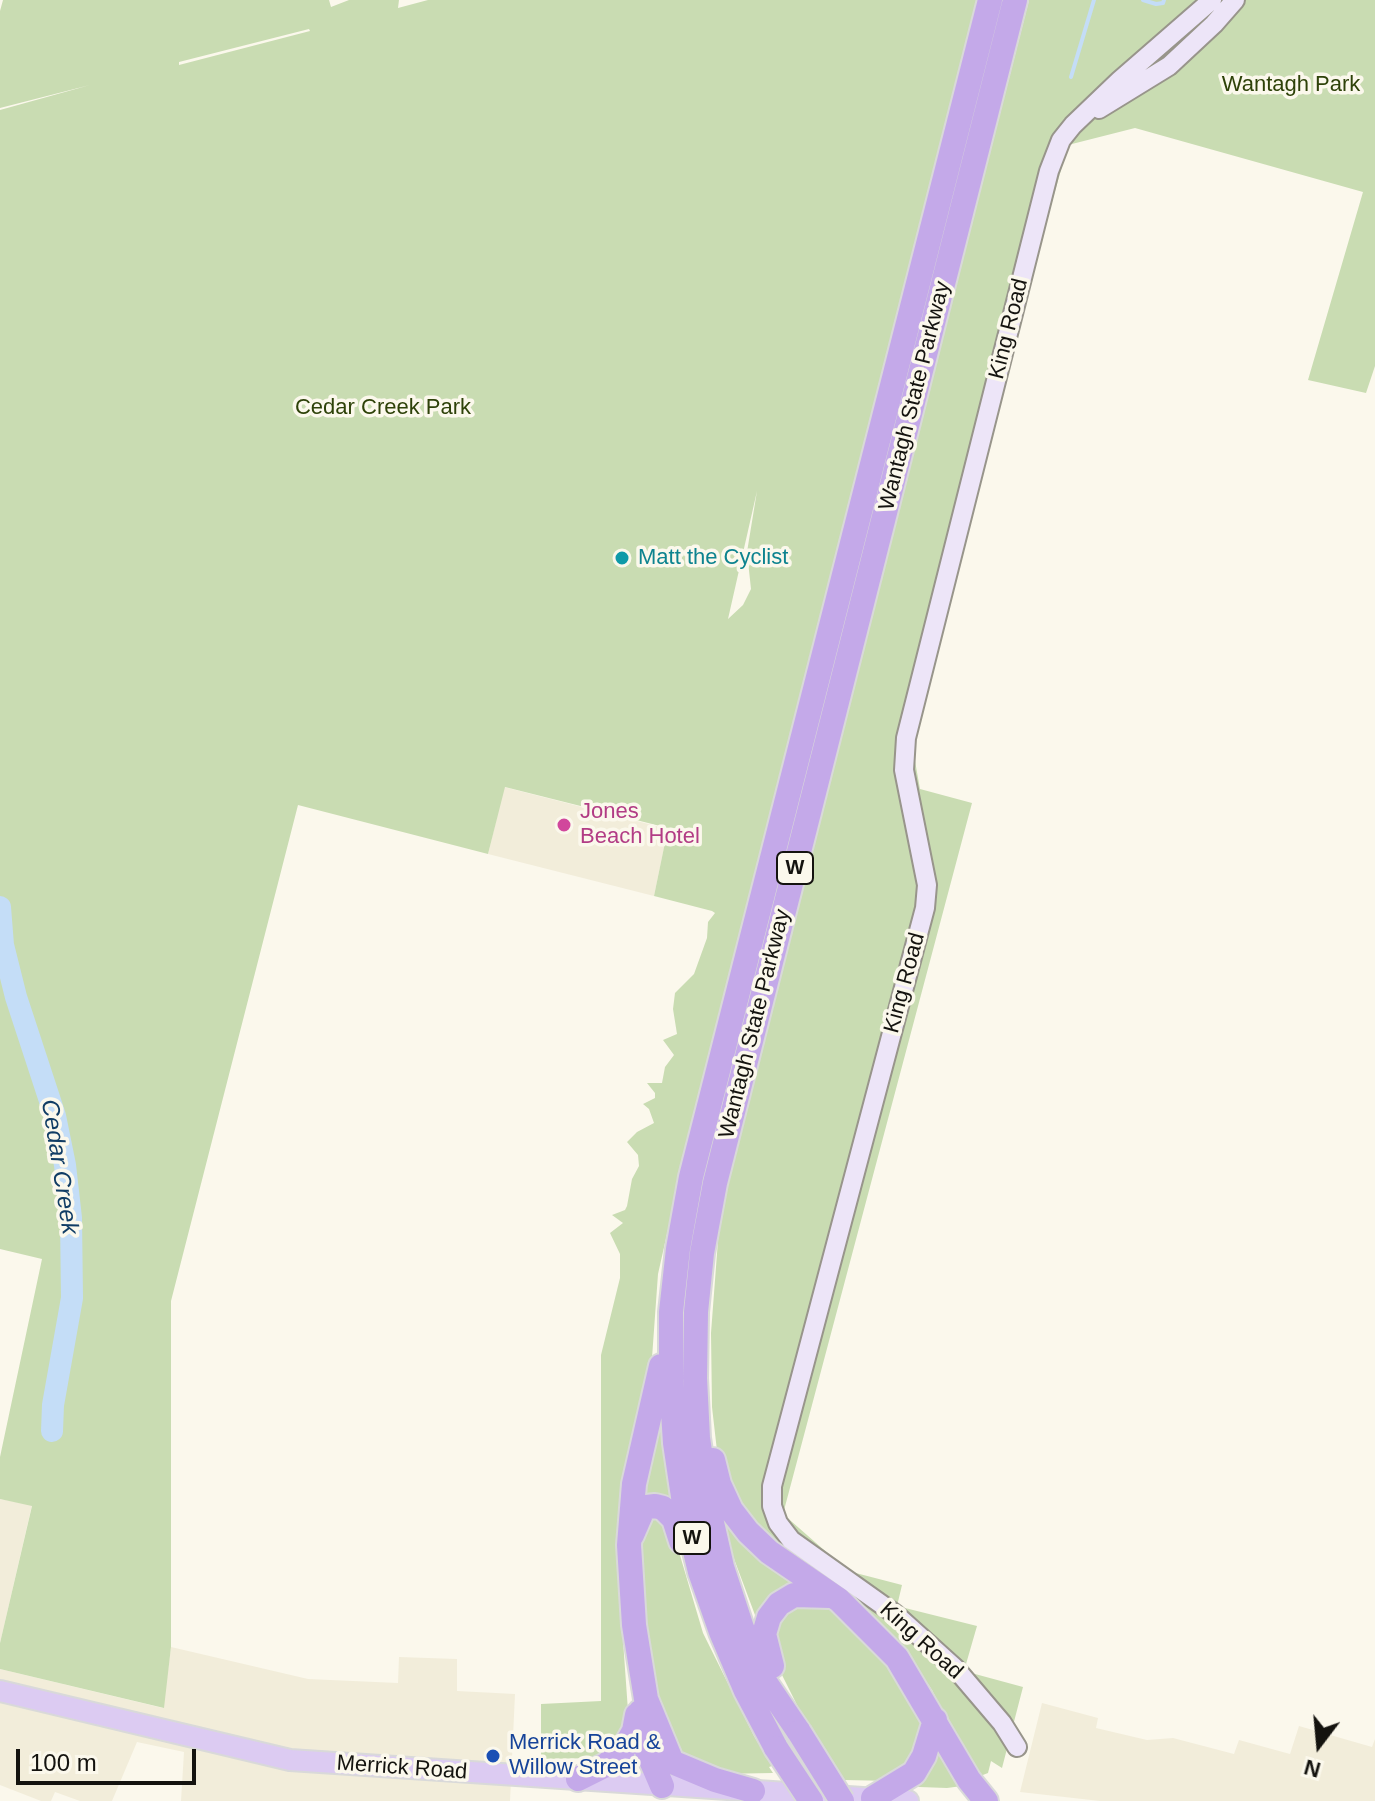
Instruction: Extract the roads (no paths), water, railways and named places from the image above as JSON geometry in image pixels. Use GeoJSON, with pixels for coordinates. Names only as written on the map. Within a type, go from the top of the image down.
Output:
{"type":"FeatureCollection","features":[{"type":"Feature","properties":{"kind":"highway","name":"Wantagh State Parkway"},"geometry":{"type":"LineString","coordinates":[[811,1801],[776,1748],[736,1668],[700,1572],[685,1510],[672,1397],[671,1312],[691,1177],[990,0]]}},
{"type":"Feature","properties":{"kind":"highway","name":"Wantagh State Parkway"},"geometry":{"type":"LineString","coordinates":[[842,1801],[765,1682],[742,1628],[722,1567],[708,1505],[698,1438],[696,1312],[702,1253],[715,1183],[1015,0]]}},
{"type":"Feature","properties":{"kind":"highway"},"geometry":{"type":"LineString","coordinates":[[662,1794],[644,1744],[629,1545],[634,1484],[671,1312]]}},
{"type":"Feature","properties":{"kind":"highway"},"geometry":{"type":"LineString","coordinates":[[696,1312],[712,1458],[725,1497],[748,1532],[769,1552],[864,1623],[897,1658],[969,1780],[986,1801]]}},
{"type":"Feature","properties":{"kind":"highway"},"geometry":{"type":"LineString","coordinates":[[629,1545],[637,1520],[647,1507],[663,1508],[674,1519],[687,1559],[736,1668]]}},
{"type":"Feature","properties":{"kind":"highway"},"geometry":{"type":"LineString","coordinates":[[799,1732],[767,1654],[764,1634],[769,1617],[779,1604],[794,1595],[831,1596]]}},
{"type":"Feature","properties":{"kind":"highway"},"geometry":{"type":"LineString","coordinates":[[638,1661],[646,1699],[672,1762],[715,1780],[753,1791]]}},
{"type":"Feature","properties":{"kind":"highway"},"geometry":{"type":"LineString","coordinates":[[578,1779],[606,1765],[623,1750],[634,1731],[639,1705]]}},
{"type":"Feature","properties":{"kind":"highway"},"geometry":{"type":"LineString","coordinates":[[873,1798],[914,1773],[924,1756],[935,1720]]}},
{"type":"Feature","properties":{"kind":"main road","name":"Merrick Road"},"geometry":{"type":"LineString","coordinates":[[0,1691],[290,1760],[578,1779],[662,1794],[753,1791],[908,1801]]}},
{"type":"Feature","properties":{"kind":"street","name":"King Road"},"geometry":{"type":"LineString","coordinates":[[1017,1747],[1002,1723],[956,1669],[895,1614],[791,1540],[778,1523],[772,1506],[772,1486],[925,908],[927,885],[904,770],[906,738],[1049,171],[1061,140],[1073,125],[1212,0]]}},
{"type":"Feature","properties":{"kind":"street","name":"King Road"},"geometry":{"type":"LineString","coordinates":[[1073,125],[1169,66],[1235,0]]}},
{"type":"Feature","properties":{"kind":"waterway"},"geometry":{"type":"LineString","coordinates":[[1071,77],[1094,0]]}},
{"type":"Feature","properties":{"kind":"waterway"},"geometry":{"type":"LineString","coordinates":[[1143,0],[1156,4],[1164,0]]}},
{"type":"Feature","properties":{"kind":"waterway","name":"Cedar Creek"},"geometry":{"type":"LineString","coordinates":[[0,907],[3,945],[16,997],[55,1116],[71,1218],[72,1298],[53,1405],[52,1431]]}},
{"type":"Feature","properties":{"kind":"place","name":"Matt the Cyclist"},"geometry":{"type":"Point","coordinates":[622,558]}},
{"type":"Feature","properties":{"kind":"place","name":"Jones Beach Hotel"},"geometry":{"type":"Point","coordinates":[564,825]}},
{"type":"Feature","properties":{"kind":"place","name":"Merrick Road & Willow Street"},"geometry":{"type":"Point","coordinates":[493,1756]}},
{"type":"Feature","properties":{"kind":"park label","name":"Wantagh Park"},"geometry":{"type":"Point","coordinates":[1291,85]}},
{"type":"Feature","properties":{"kind":"park label","name":"Cedar Creek Park"},"geometry":{"type":"Point","coordinates":[383,408]}}]}
